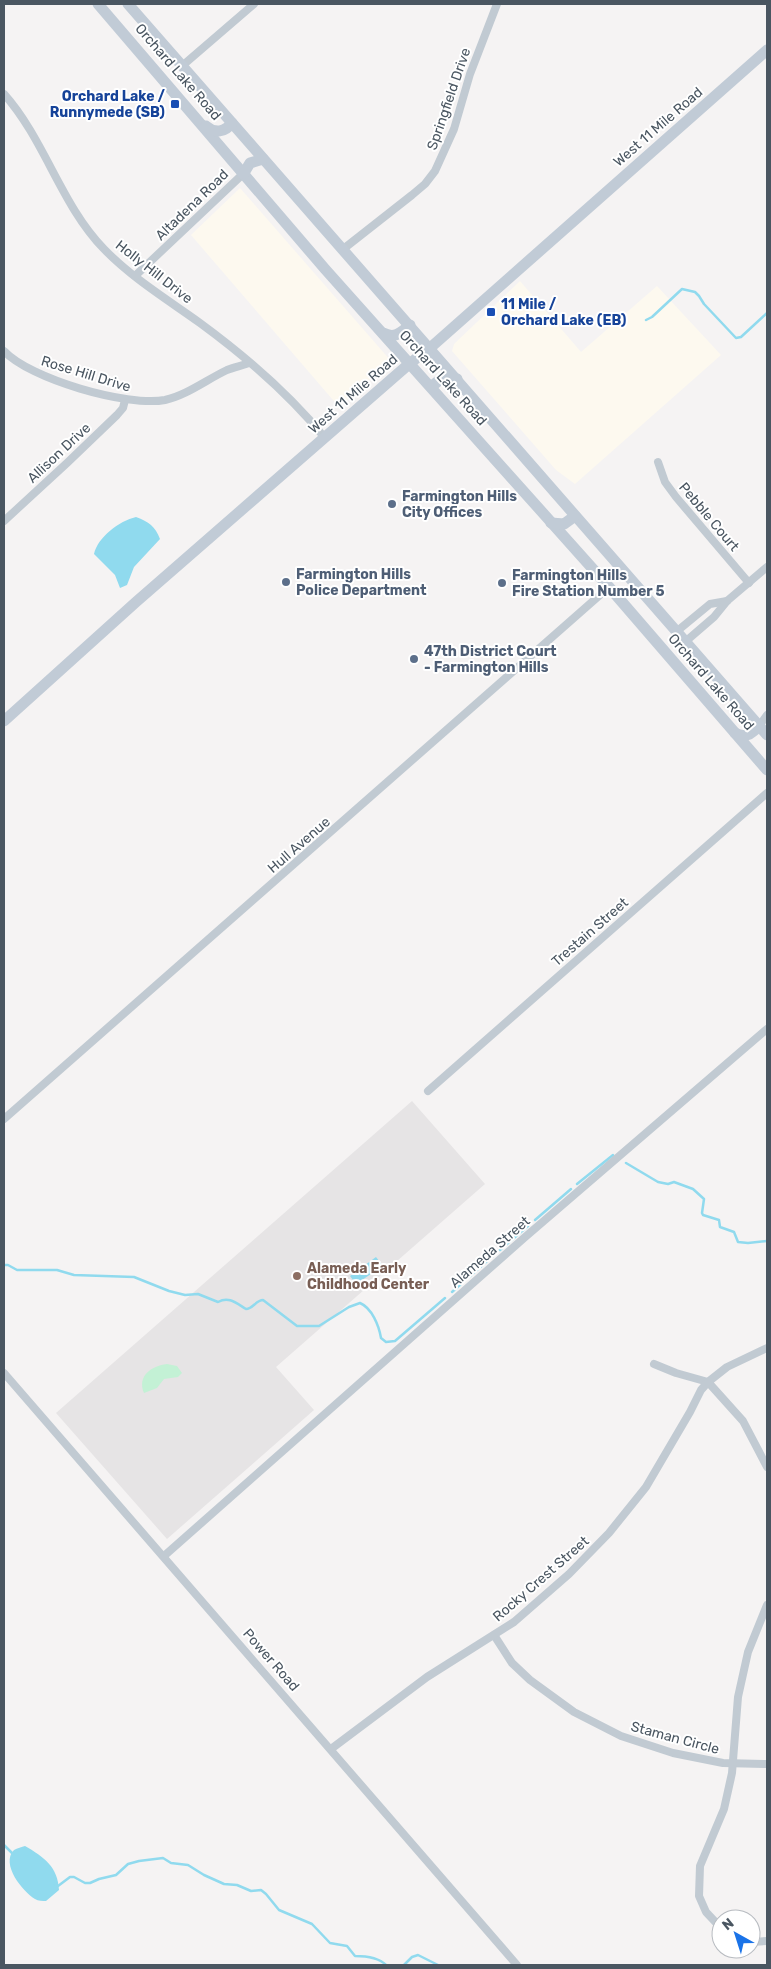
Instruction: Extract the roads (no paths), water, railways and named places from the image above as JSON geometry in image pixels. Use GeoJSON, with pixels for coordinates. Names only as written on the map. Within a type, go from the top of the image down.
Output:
{"type":"FeatureCollection","features":[{"type":"Feature","properties":{"kind":"main road","name":"Orchard Lake Road"},"geometry":{"type":"LineString","coordinates":[[98,4],[410,364],[609,587],[767,770]]}},
{"type":"Feature","properties":{"kind":"main road","name":"Orchard Lake Road"},"geometry":{"type":"LineString","coordinates":[[128,4],[767,735]]}},
{"type":"Feature","properties":{"kind":"main road","name":"West 11 Mile Road"},"geometry":{"type":"LineString","coordinates":[[4,721],[136,602],[430,348],[767,50]]}},
{"type":"Feature","properties":{"kind":"main road"},"geometry":{"type":"LineString","coordinates":[[204,125],[216,132],[228,128],[232,123]]}},
{"type":"Feature","properties":{"kind":"main road"},"geometry":{"type":"LineString","coordinates":[[244,173],[250,163],[263,159]]}},
{"type":"Feature","properties":{"kind":"main road"},"geometry":{"type":"LineString","coordinates":[[383,333],[393,336],[410,325]]}},
{"type":"Feature","properties":{"kind":"main road"},"geometry":{"type":"LineString","coordinates":[[432,387],[442,379],[449,377],[457,379]]}},
{"type":"Feature","properties":{"kind":"main road"},"geometry":{"type":"LineString","coordinates":[[551,523],[564,524],[575,516]]}},
{"type":"Feature","properties":{"kind":"main road"},"geometry":{"type":"LineString","coordinates":[[572,547],[590,532]]}},
{"type":"Feature","properties":{"kind":"main road"},"geometry":{"type":"LineString","coordinates":[[609,587],[616,577],[622,580],[665,630],[688,646]]}},
{"type":"Feature","properties":{"kind":"main road"},"geometry":{"type":"LineString","coordinates":[[735,733],[742,736],[749,735],[759,726]]}},
{"type":"Feature","properties":{"kind":"street"},"geometry":{"type":"LineString","coordinates":[[182,66],[254,4]]}},
{"type":"Feature","properties":{"kind":"street","name":"Springfield Drive"},"geometry":{"type":"LineString","coordinates":[[342,250],[412,196],[435,171],[454,129],[470,74],[498,4]]}},
{"type":"Feature","properties":{"kind":"street","name":"Holly Hill Drive"},"geometry":{"type":"LineString","coordinates":[[4,94],[20,115],[88,228],[103,247],[135,276],[202,324],[249,363],[290,399],[325,438]]}},
{"type":"Feature","properties":{"kind":"street","name":"Altadena Road"},"geometry":{"type":"LineString","coordinates":[[135,276],[244,173]]}},
{"type":"Feature","properties":{"kind":"street","name":"Rose Hill Drive"},"geometry":{"type":"LineString","coordinates":[[4,351],[34,372],[68,384],[138,402],[166,400],[194,388],[227,370],[249,363]]}},
{"type":"Feature","properties":{"kind":"street","name":"Allison Drive"},"geometry":{"type":"LineString","coordinates":[[4,521],[117,415],[123,408],[125,400]]}},
{"type":"Feature","properties":{"kind":"street","name":"Pebble Court"},"geometry":{"type":"LineString","coordinates":[[658,462],[665,482],[676,498],[749,583]]}},
{"type":"Feature","properties":{"kind":"street"},"geometry":{"type":"LineString","coordinates":[[688,646],[727,601],[767,567]]}},
{"type":"Feature","properties":{"kind":"street","name":"Hull Avenue"},"geometry":{"type":"LineString","coordinates":[[4,1119],[609,587]]}},
{"type":"Feature","properties":{"kind":"street"},"geometry":{"type":"LineString","coordinates":[[676,632],[710,604],[727,601]]}},
{"type":"Feature","properties":{"kind":"street"},"geometry":{"type":"LineString","coordinates":[[759,726],[767,715]]}},
{"type":"Feature","properties":{"kind":"street","name":"Trestain Street"},"geometry":{"type":"LineString","coordinates":[[428,1091],[767,793]]}},
{"type":"Feature","properties":{"kind":"street","name":"Alameda Street"},"geometry":{"type":"LineString","coordinates":[[164,1556],[524,1238],[767,1029]]}},
{"type":"Feature","properties":{"kind":"street","name":"Rocky Crest Street"},"geometry":{"type":"LineString","coordinates":[[331,1749],[427,1677],[494,1636],[528,1610],[569,1574],[609,1533],[646,1487],[686,1421],[701,1390],[708,1382],[727,1367],[767,1348]]}},
{"type":"Feature","properties":{"kind":"street"},"geometry":{"type":"LineString","coordinates":[[654,1364],[676,1373],[708,1382],[744,1421],[767,1467]]}},
{"type":"Feature","properties":{"kind":"street","name":"Power Road"},"geometry":{"type":"LineString","coordinates":[[4,1373],[517,1965]]}},
{"type":"Feature","properties":{"kind":"street"},"geometry":{"type":"LineString","coordinates":[[711,1917],[706,1912],[699,1896],[698,1880],[700,1866],[705,1850],[724,1809],[734,1762],[738,1697],[748,1652],[767,1606]]}},
{"type":"Feature","properties":{"kind":"street","name":"Staman Circle"},"geometry":{"type":"LineString","coordinates":[[494,1636],[512,1663],[530,1680],[574,1712],[598,1726],[655,1748],[723,1763],[767,1764]]}},
{"type":"Feature","properties":{"kind":"water"},"geometry":{"type":"Polygon","coordinates":[[[136,517],[151,525],[160,539],[134,567],[127,585],[120,588],[115,575],[94,554],[100,542],[110,531],[123,522],[136,517]]]}},
{"type":"Feature","properties":{"kind":"water"},"geometry":{"type":"Polygon","coordinates":[[[376,1257],[383,1266],[356,1284],[350,1276],[376,1257]]]}},
{"type":"Feature","properties":{"kind":"water"},"geometry":{"type":"Polygon","coordinates":[[[25,1846],[49,1863],[56,1875],[59,1890],[46,1901],[35,1899],[30,1895],[19,1884],[11,1870],[10,1856],[14,1850],[25,1846]]]}},
{"type":"Feature","properties":{"kind":"waterway"},"geometry":{"type":"LineString","coordinates":[[646,320],[652,317],[682,289],[695,292],[736,338],[741,337],[767,313]]}},
{"type":"Feature","properties":{"kind":"waterway"},"geometry":{"type":"LineString","coordinates":[[577,1184],[613,1155]]}},
{"type":"Feature","properties":{"kind":"waterway"},"geometry":{"type":"LineString","coordinates":[[626,1163],[658,1182],[668,1184],[674,1182],[693,1189],[704,1199],[703,1215],[719,1220],[720,1227],[734,1232],[738,1242],[767,1241]]}},
{"type":"Feature","properties":{"kind":"waterway"},"geometry":{"type":"LineString","coordinates":[[535,1220],[571,1189]]}},
{"type":"Feature","properties":{"kind":"waterway"},"geometry":{"type":"LineString","coordinates":[[500,1250],[528,1226]]}},
{"type":"Feature","properties":{"kind":"waterway"},"geometry":{"type":"LineString","coordinates":[[469,1277],[495,1254]]}},
{"type":"Feature","properties":{"kind":"waterway"},"geometry":{"type":"LineString","coordinates":[[4,1265],[17,1270],[57,1270],[74,1275],[134,1277],[169,1291],[185,1295],[198,1294],[218,1302],[229,1300],[246,1309],[263,1300],[297,1326],[319,1326],[349,1307],[360,1303],[371,1313],[377,1323],[381,1338],[386,1342],[395,1341],[445,1298]]}},
{"type":"Feature","properties":{"kind":"waterway"},"geometry":{"type":"LineString","coordinates":[[452,1292],[461,1284]]}},
{"type":"Feature","properties":{"kind":"waterway"},"geometry":{"type":"LineString","coordinates":[[4,1845],[13,1854]]}},
{"type":"Feature","properties":{"kind":"waterway"},"geometry":{"type":"LineString","coordinates":[[55,1884],[58,1886],[70,1877],[90,1883],[116,1875],[128,1864],[163,1858],[171,1863],[188,1865],[224,1884],[237,1885],[251,1891],[261,1890],[279,1910],[312,1924],[330,1943],[347,1946],[355,1956],[376,1959],[386,1965]]}},
{"type":"Feature","properties":{"kind":"waterway"},"geometry":{"type":"LineString","coordinates":[[404,1965],[412,1957],[418,1955],[438,1965]]}},
{"type":"Feature","properties":{"kind":"place","name":"Orchard Lake / Runnymede (SB)"},"geometry":{"type":"Point","coordinates":[175,104]}},
{"type":"Feature","properties":{"kind":"place","name":"11 Mile / Orchard Lake (EB)"},"geometry":{"type":"Point","coordinates":[491,312]}},
{"type":"Feature","properties":{"kind":"place","name":"Farmington Hills City Offices"},"geometry":{"type":"Point","coordinates":[392,504]}},
{"type":"Feature","properties":{"kind":"place","name":"Farmington Hills Police Department"},"geometry":{"type":"Point","coordinates":[286,582]}},
{"type":"Feature","properties":{"kind":"place","name":"Farmington Hills Fire Station Number 5"},"geometry":{"type":"Point","coordinates":[502,583]}},
{"type":"Feature","properties":{"kind":"place","name":"47th District Court - Farmington Hills"},"geometry":{"type":"Point","coordinates":[414,659]}},
{"type":"Feature","properties":{"kind":"place","name":"Alameda Early Childhood Center"},"geometry":{"type":"Point","coordinates":[297,1276]}}]}
